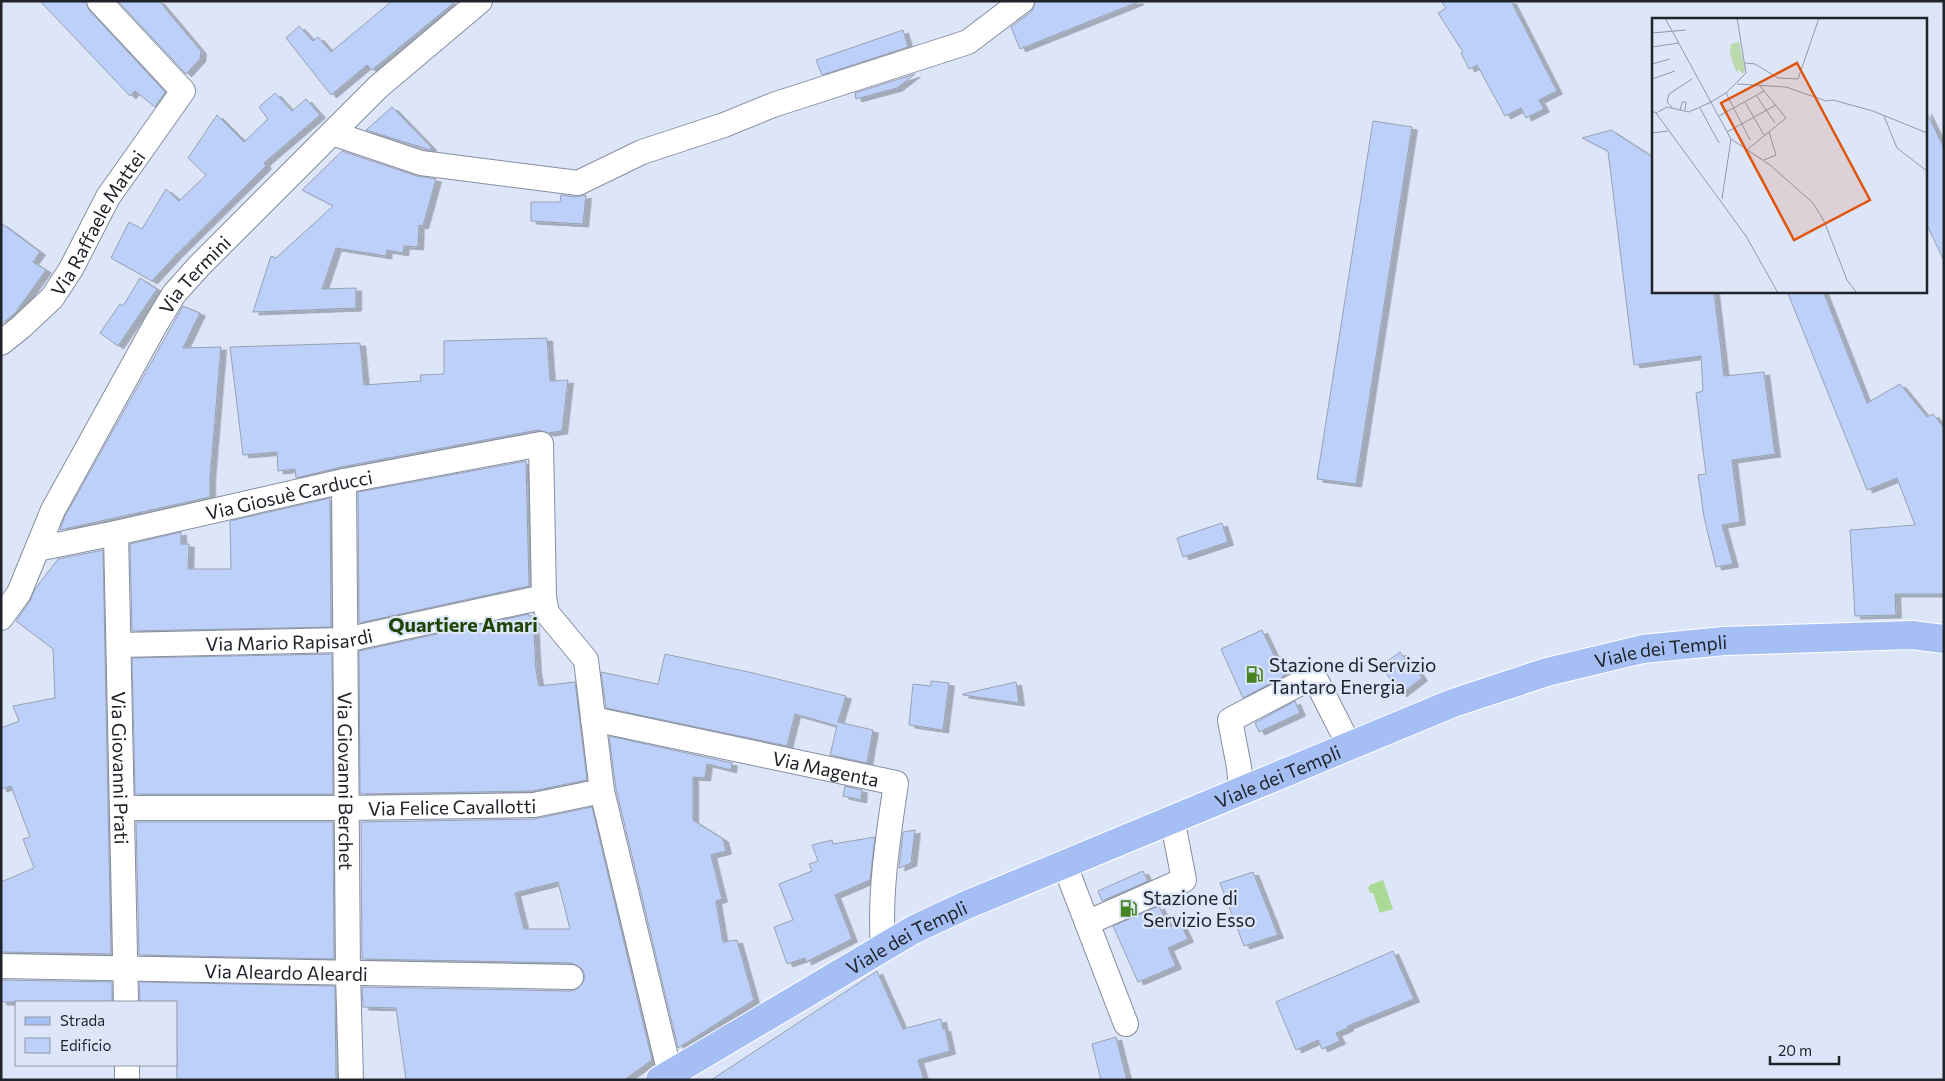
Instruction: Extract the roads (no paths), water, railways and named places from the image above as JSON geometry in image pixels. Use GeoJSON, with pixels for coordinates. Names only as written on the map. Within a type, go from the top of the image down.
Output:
{"type":"FeatureCollection","features":[{"type":"Feature","properties":{"kind":"main road","name":"Viale dei Templi"},"geometry":{"type":"LineString","coordinates":[[665,1077],[913,930],[964,906],[1172,818],[1453,703],[1547,672],[1643,649],[1724,642],[1807,638],[1912,635],[1944,639]]}},
{"type":"Feature","properties":{"kind":"street","name":"Via Raffaele Mattei"},"geometry":{"type":"LineString","coordinates":[[1,343],[52,298],[71,269],[108,197],[183,91],[99,1]]}},
{"type":"Feature","properties":{"kind":"street","name":"Via Termini"},"geometry":{"type":"LineString","coordinates":[[1,618],[19,593],[53,510],[174,294],[199,266],[378,87],[480,1]]}},
{"type":"Feature","properties":{"kind":"street"},"geometry":{"type":"LineString","coordinates":[[332,133],[421,163],[578,183],[642,152],[724,125],[783,102],[968,42],[1022,1]]}},
{"type":"Feature","properties":{"kind":"street","name":"Via Giosuè Carducci"},"geometry":{"type":"LineString","coordinates":[[37,549],[344,481],[541,444],[544,597]]}},
{"type":"Feature","properties":{"kind":"street","name":"Via Giovanni Berchet"},"geometry":{"type":"LineString","coordinates":[[344,481],[346,808],[351,1080]]}},
{"type":"Feature","properties":{"kind":"street","name":"Via Giovanni Prati"},"geometry":{"type":"LineString","coordinates":[[116,533],[126,1001]]}},
{"type":"Feature","properties":{"kind":"street"},"geometry":{"type":"LineString","coordinates":[[544,597],[547,613],[586,660],[602,791],[665,1077]]}},
{"type":"Feature","properties":{"kind":"street","name":"Via Mario Rapisardi"},"geometry":{"type":"LineString","coordinates":[[118,645],[345,640],[544,597]]}},
{"type":"Feature","properties":{"kind":"street"},"geometry":{"type":"LineString","coordinates":[[1241,790],[1239,767],[1230,720],[1314,676],[1349,746]]}},
{"type":"Feature","properties":{"kind":"street","name":"Via Magenta"},"geometry":{"type":"LineString","coordinates":[[593,719],[896,783],[888,836],[881,916],[883,947]]}},
{"type":"Feature","properties":{"kind":"street","name":"Via Felice Cavallotti"},"geometry":{"type":"LineString","coordinates":[[122,808],[346,808],[534,805],[602,791]]}},
{"type":"Feature","properties":{"kind":"street"},"geometry":{"type":"LineString","coordinates":[[1087,923],[1184,880],[1172,818]]}},
{"type":"Feature","properties":{"kind":"street"},"geometry":{"type":"LineString","coordinates":[[1064,864],[1126,1024]]}},
{"type":"Feature","properties":{"kind":"street","name":"Via Aleardo Aleardi"},"geometry":{"type":"LineString","coordinates":[[1,966],[571,978]]}},
{"type":"Feature","properties":{"kind":"street"},"geometry":{"type":"LineString","coordinates":[[127,1066],[127,1080]]}},
{"type":"Feature","properties":{"kind":"place","name":"Stazione di Servizio Tantaro Energia"},"geometry":{"type":"Point","coordinates":[1255,675]}},
{"type":"Feature","properties":{"kind":"place","name":"Stazione di Servizio Esso"},"geometry":{"type":"Point","coordinates":[1129,908]}},
{"type":"Feature","properties":{"kind":"district","name":"Quartiere Amari"},"geometry":{"type":"Point","coordinates":[463,624]}}]}
